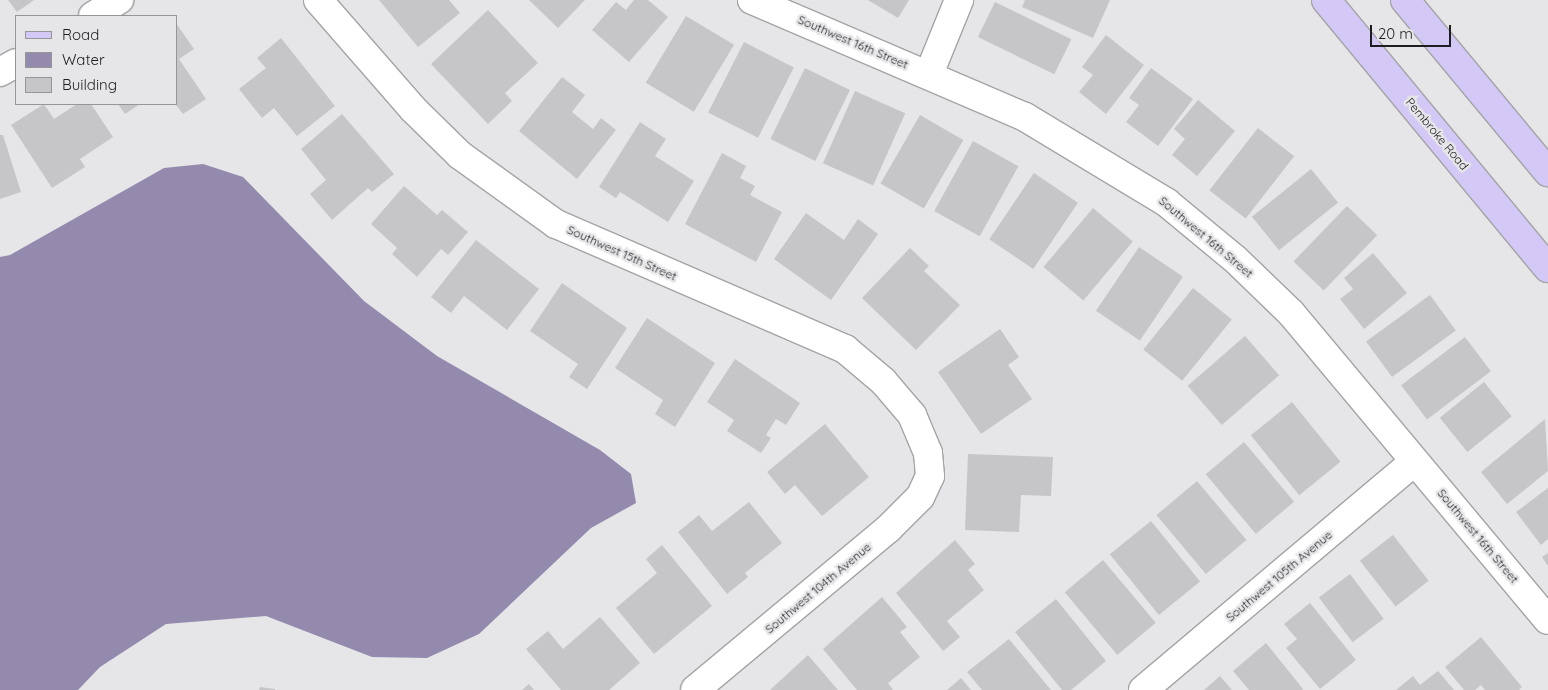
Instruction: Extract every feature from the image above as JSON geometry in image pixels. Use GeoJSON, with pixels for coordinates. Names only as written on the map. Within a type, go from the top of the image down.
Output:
{"type":"FeatureCollection","features":[{"type":"Feature","properties":{"kind":"main road","name":"Pembroke Road"},"geometry":{"type":"LineString","coordinates":[[1326,0],[1548,268]]}},
{"type":"Feature","properties":{"kind":"main road"},"geometry":{"type":"LineString","coordinates":[[1405,0],[1548,172]]}},
{"type":"Feature","properties":{"kind":"street"},"geometry":{"type":"LineString","coordinates":[[94,15],[119,0]]}},
{"type":"Feature","properties":{"kind":"street","name":"Southwest 15th Street"},"geometry":{"type":"LineString","coordinates":[[318,0],[413,109],[460,155],[556,224],[845,349],[883,381],[912,415],[928,452],[930,476]]}},
{"type":"Feature","properties":{"kind":"street","name":"Southwest 16th Street"},"geometry":{"type":"LineString","coordinates":[[752,0],[1026,117],[1166,202],[1235,258],[1291,313],[1548,620]]}},
{"type":"Feature","properties":{"kind":"street"},"geometry":{"type":"LineString","coordinates":[[929,74],[959,0]]}},
{"type":"Feature","properties":{"kind":"street"},"geometry":{"type":"LineString","coordinates":[[0,72],[15,64]]}},
{"type":"Feature","properties":{"kind":"street","name":"Southwest 105th Avenue"},"geometry":{"type":"LineString","coordinates":[[1143,690],[1414,462]]}},
{"type":"Feature","properties":{"kind":"street","name":"Southwest 104th Avenue"},"geometry":{"type":"LineString","coordinates":[[695,690],[888,529],[920,497],[930,476]]}},
{"type":"Feature","properties":{"kind":"water"},"geometry":{"type":"Polygon","coordinates":[[[203,164],[243,177],[364,301],[437,356],[600,450],[631,474],[636,503],[591,528],[479,634],[427,658],[372,657],[266,616],[166,624],[100,667],[78,690],[0,690],[0,257],[10,255],[164,168],[203,164]]]}},
{"type":"Feature","properties":{"kind":"building"},"geometry":{"type":"Polygon","coordinates":[[[8,0],[34,0],[17,12],[8,0]]]}},
{"type":"Feature","properties":{"kind":"building"},"geometry":{"type":"Polygon","coordinates":[[[379,0],[449,0],[460,13],[418,47],[379,0]]]}},
{"type":"Feature","properties":{"kind":"building"},"geometry":{"type":"Polygon","coordinates":[[[529,0],[585,0],[558,28],[529,0]]]}},
{"type":"Feature","properties":{"kind":"building"},"geometry":{"type":"Polygon","coordinates":[[[634,0],[648,0],[668,17],[629,62],[592,30],[616,2],[626,10],[634,0]]]}},
{"type":"Feature","properties":{"kind":"building"},"geometry":{"type":"Polygon","coordinates":[[[868,0],[909,0],[898,18],[868,0]]]}},
{"type":"Feature","properties":{"kind":"building"},"geometry":{"type":"Polygon","coordinates":[[[1025,0],[1110,0],[1093,38],[1022,7],[1025,0]]]}},
{"type":"Feature","properties":{"kind":"building"},"geometry":{"type":"Polygon","coordinates":[[[995,2],[1071,39],[1054,74],[978,37],[995,2]]]}},
{"type":"Feature","properties":{"kind":"building"},"geometry":{"type":"Polygon","coordinates":[[[488,10],[538,63],[505,93],[512,101],[488,124],[431,64],[488,10]]]}},
{"type":"Feature","properties":{"kind":"building"},"geometry":{"type":"Polygon","coordinates":[[[686,16],[734,45],[694,112],[646,83],[686,16]]]}},
{"type":"Feature","properties":{"kind":"building"},"geometry":{"type":"Polygon","coordinates":[[[178,26],[194,49],[179,59],[206,99],[183,114],[176,105],[178,105],[178,26]]]}},
{"type":"Feature","properties":{"kind":"building"},"geometry":{"type":"Polygon","coordinates":[[[1106,35],[1144,65],[1106,114],[1079,92],[1093,75],[1082,67],[1106,35]]]}},
{"type":"Feature","properties":{"kind":"building"},"geometry":{"type":"Polygon","coordinates":[[[281,38],[335,106],[297,136],[274,108],[262,118],[239,89],[266,68],[257,58],[281,38]]]}},
{"type":"Feature","properties":{"kind":"building"},"geometry":{"type":"Polygon","coordinates":[[[744,42],[794,67],[758,138],[708,112],[744,42]]]}},
{"type":"Feature","properties":{"kind":"building"},"geometry":{"type":"Polygon","coordinates":[[[805,68],[850,90],[815,161],[770,139],[805,68]]]}},
{"type":"Feature","properties":{"kind":"building"},"geometry":{"type":"Polygon","coordinates":[[[1151,68],[1193,99],[1158,146],[1126,122],[1139,105],[1129,98],[1151,68]]]}},
{"type":"Feature","properties":{"kind":"building"},"geometry":{"type":"Polygon","coordinates":[[[562,77],[585,95],[572,112],[593,129],[601,118],[616,130],[577,179],[519,131],[562,77]]]}},
{"type":"Feature","properties":{"kind":"building"},"geometry":{"type":"Polygon","coordinates":[[[855,91],[905,113],[873,186],[823,163],[855,91]]]}},
{"type":"Feature","properties":{"kind":"building"},"geometry":{"type":"Polygon","coordinates":[[[1198,100],[1235,131],[1197,176],[1172,155],[1185,139],[1174,129],[1198,100]]]}},
{"type":"Feature","properties":{"kind":"building"},"geometry":{"type":"Polygon","coordinates":[[[42,105],[45,105],[54,119],[75,105],[92,105],[113,137],[80,159],[85,167],[52,188],[11,125],[42,105]]]}},
{"type":"Feature","properties":{"kind":"building"},"geometry":{"type":"Polygon","coordinates":[[[119,105],[138,105],[125,114],[119,105]]]}},
{"type":"Feature","properties":{"kind":"building"},"geometry":{"type":"Polygon","coordinates":[[[342,114],[394,174],[372,192],[368,188],[332,220],[310,194],[326,180],[301,149],[342,114]]]}},
{"type":"Feature","properties":{"kind":"building"},"geometry":{"type":"Polygon","coordinates":[[[920,115],[963,140],[924,208],[880,183],[920,115]]]}},
{"type":"Feature","properties":{"kind":"building"},"geometry":{"type":"Polygon","coordinates":[[[640,122],[666,139],[655,156],[694,181],[668,222],[620,192],[616,198],[599,187],[640,122]]]}},
{"type":"Feature","properties":{"kind":"building"},"geometry":{"type":"Polygon","coordinates":[[[1258,128],[1294,156],[1246,219],[1209,190],[1258,128]]]}},
{"type":"Feature","properties":{"kind":"building"},"geometry":{"type":"Polygon","coordinates":[[[0,135],[3,135],[21,192],[0,199],[0,135]]]}},
{"type":"Feature","properties":{"kind":"building"},"geometry":{"type":"Polygon","coordinates":[[[973,141],[1018,166],[980,236],[934,211],[973,141]]]}},
{"type":"Feature","properties":{"kind":"building"},"geometry":{"type":"Polygon","coordinates":[[[722,153],[746,166],[740,178],[755,186],[750,195],[782,212],[756,262],[685,224],[722,153]]]}},
{"type":"Feature","properties":{"kind":"building"},"geometry":{"type":"Polygon","coordinates":[[[1311,169],[1338,202],[1279,250],[1252,217],[1311,169]]]}},
{"type":"Feature","properties":{"kind":"building"},"geometry":{"type":"Polygon","coordinates":[[[1034,173],[1078,203],[1033,269],[989,239],[1034,173]]]}},
{"type":"Feature","properties":{"kind":"building"},"geometry":{"type":"Polygon","coordinates":[[[404,186],[437,215],[442,210],[468,232],[448,255],[441,249],[417,277],[392,254],[397,248],[371,224],[404,186]]]}},
{"type":"Feature","properties":{"kind":"building"},"geometry":{"type":"Polygon","coordinates":[[[1347,206],[1377,235],[1324,291],[1294,261],[1347,206]]]}},
{"type":"Feature","properties":{"kind":"building"},"geometry":{"type":"Polygon","coordinates":[[[1093,208],[1133,241],[1083,300],[1044,267],[1093,208]]]}},
{"type":"Feature","properties":{"kind":"building"},"geometry":{"type":"Polygon","coordinates":[[[806,213],[844,240],[858,219],[878,234],[831,300],[774,259],[806,213]]]}},
{"type":"Feature","properties":{"kind":"building"},"geometry":{"type":"Polygon","coordinates":[[[476,240],[539,289],[507,330],[464,296],[451,313],[431,297],[476,240]]]}},
{"type":"Feature","properties":{"kind":"building"},"geometry":{"type":"Polygon","coordinates":[[[1139,247],[1183,277],[1140,340],[1096,311],[1139,247]]]}},
{"type":"Feature","properties":{"kind":"building"},"geometry":{"type":"Polygon","coordinates":[[[910,248],[929,266],[924,271],[960,305],[916,350],[862,298],[910,248]]]}},
{"type":"Feature","properties":{"kind":"building"},"geometry":{"type":"Polygon","coordinates":[[[1373,253],[1407,293],[1364,329],[1340,299],[1353,289],[1344,278],[1373,253]]]}},
{"type":"Feature","properties":{"kind":"building"},"geometry":{"type":"Polygon","coordinates":[[[562,283],[627,328],[587,389],[569,377],[578,364],[530,331],[562,283]]]}},
{"type":"Feature","properties":{"kind":"building"},"geometry":{"type":"Polygon","coordinates":[[[1193,288],[1232,319],[1182,381],[1143,349],[1193,288]]]}},
{"type":"Feature","properties":{"kind":"building"},"geometry":{"type":"Polygon","coordinates":[[[1430,295],[1456,331],[1392,377],[1366,341],[1430,295]]]}},
{"type":"Feature","properties":{"kind":"building"},"geometry":{"type":"Polygon","coordinates":[[[647,318],[715,363],[675,427],[655,414],[663,400],[615,368],[647,318]]]}},
{"type":"Feature","properties":{"kind":"building"},"geometry":{"type":"Polygon","coordinates":[[[1000,329],[1019,357],[1008,365],[1032,399],[981,434],[938,372],[1000,329]]]}},
{"type":"Feature","properties":{"kind":"building"},"geometry":{"type":"Polygon","coordinates":[[[1245,336],[1279,375],[1222,425],[1188,386],[1245,336]]]}},
{"type":"Feature","properties":{"kind":"building"},"geometry":{"type":"Polygon","coordinates":[[[1465,337],[1491,371],[1427,419],[1401,385],[1465,337]]]}},
{"type":"Feature","properties":{"kind":"building"},"geometry":{"type":"Polygon","coordinates":[[[735,359],[800,403],[786,425],[776,419],[766,435],[771,438],[761,453],[727,431],[734,420],[707,402],[735,359]]]}},
{"type":"Feature","properties":{"kind":"building"},"geometry":{"type":"Polygon","coordinates":[[[1484,382],[1512,416],[1467,452],[1440,418],[1484,382]]]}},
{"type":"Feature","properties":{"kind":"building"},"geometry":{"type":"Polygon","coordinates":[[[1292,402],[1340,462],[1299,495],[1251,435],[1292,402]]]}},
{"type":"Feature","properties":{"kind":"building"},"geometry":{"type":"Polygon","coordinates":[[[1545,419],[1548,471],[1507,504],[1481,472],[1545,419]]]}},
{"type":"Feature","properties":{"kind":"building"},"geometry":{"type":"Polygon","coordinates":[[[825,424],[869,477],[822,516],[795,485],[785,494],[767,472],[825,424]]]}},
{"type":"Feature","properties":{"kind":"building"},"geometry":{"type":"Polygon","coordinates":[[[1244,442],[1294,502],[1256,534],[1206,474],[1244,442]]]}},
{"type":"Feature","properties":{"kind":"building"},"geometry":{"type":"Polygon","coordinates":[[[968,454],[1053,457],[1051,496],[1021,495],[1019,532],[965,530],[968,454]]]}},
{"type":"Feature","properties":{"kind":"building"},"geometry":{"type":"Polygon","coordinates":[[[1197,481],[1246,540],[1206,574],[1156,515],[1197,481]]]}},
{"type":"Feature","properties":{"kind":"building"},"geometry":{"type":"Polygon","coordinates":[[[1548,488],[1548,539],[1541,545],[1516,512],[1548,488]]]}},
{"type":"Feature","properties":{"kind":"building"},"geometry":{"type":"Polygon","coordinates":[[[749,502],[782,543],[745,573],[748,577],[727,594],[678,532],[699,515],[712,531],[749,502]]]}},
{"type":"Feature","properties":{"kind":"building"},"geometry":{"type":"Polygon","coordinates":[[[1151,521],[1200,582],[1159,615],[1110,554],[1151,521]]]}},
{"type":"Feature","properties":{"kind":"building"},"geometry":{"type":"Polygon","coordinates":[[[1393,535],[1429,581],[1396,607],[1360,561],[1393,535]]]}},
{"type":"Feature","properties":{"kind":"building"},"geometry":{"type":"Polygon","coordinates":[[[955,540],[975,564],[968,570],[984,590],[947,621],[960,637],[943,651],[896,593],[955,540]]]}},
{"type":"Feature","properties":{"kind":"building"},"geometry":{"type":"Polygon","coordinates":[[[662,545],[712,606],[654,654],[616,608],[657,573],[646,559],[662,545]]]}},
{"type":"Feature","properties":{"kind":"building"},"geometry":{"type":"Polygon","coordinates":[[[1548,553],[1548,566],[1542,557],[1548,553]]]}},
{"type":"Feature","properties":{"kind":"building"},"geometry":{"type":"Polygon","coordinates":[[[1103,560],[1156,623],[1117,655],[1065,592],[1103,560]]]}},
{"type":"Feature","properties":{"kind":"building"},"geometry":{"type":"Polygon","coordinates":[[[1350,574],[1384,619],[1353,642],[1319,597],[1350,574]]]}},
{"type":"Feature","properties":{"kind":"building"},"geometry":{"type":"Polygon","coordinates":[[[882,597],[907,627],[900,632],[920,657],[888,683],[893,690],[857,690],[823,649],[882,597]]]}},
{"type":"Feature","properties":{"kind":"building"},"geometry":{"type":"Polygon","coordinates":[[[1056,599],[1106,661],[1071,690],[1062,690],[1015,632],[1056,599]]]}},
{"type":"Feature","properties":{"kind":"building"},"geometry":{"type":"Polygon","coordinates":[[[1310,603],[1356,660],[1320,689],[1286,648],[1297,639],[1284,624],[1310,603]]]}},
{"type":"Feature","properties":{"kind":"building"},"geometry":{"type":"Polygon","coordinates":[[[600,617],[640,663],[609,690],[561,690],[526,649],[548,631],[563,649],[600,617]]]}},
{"type":"Feature","properties":{"kind":"building"},"geometry":{"type":"Polygon","coordinates":[[[1481,637],[1522,687],[1519,690],[1485,690],[1481,685],[1475,690],[1464,690],[1445,667],[1481,637]]]}},
{"type":"Feature","properties":{"kind":"building"},"geometry":{"type":"Polygon","coordinates":[[[1009,639],[1051,690],[982,690],[967,672],[1009,639]]]}},
{"type":"Feature","properties":{"kind":"building"},"geometry":{"type":"Polygon","coordinates":[[[1266,643],[1302,690],[1249,690],[1233,671],[1266,643]]]}},
{"type":"Feature","properties":{"kind":"building"},"geometry":{"type":"Polygon","coordinates":[[[808,655],[838,690],[770,690],[808,655]]]}},
{"type":"Feature","properties":{"kind":"building"},"geometry":{"type":"Polygon","coordinates":[[[1438,671],[1454,690],[1396,690],[1413,676],[1420,685],[1438,671]]]}},
{"type":"Feature","properties":{"kind":"building"},"geometry":{"type":"Polygon","coordinates":[[[1220,676],[1232,690],[1204,690],[1220,676]]]}},
{"type":"Feature","properties":{"kind":"building"},"geometry":{"type":"Polygon","coordinates":[[[961,678],[971,690],[947,690],[961,678]]]}},
{"type":"Feature","properties":{"kind":"building"},"geometry":{"type":"Polygon","coordinates":[[[529,684],[534,690],[522,690],[529,684]]]}},
{"type":"Feature","properties":{"kind":"building"},"geometry":{"type":"Polygon","coordinates":[[[260,687],[275,689],[275,690],[259,690],[260,687]]]}}]}
